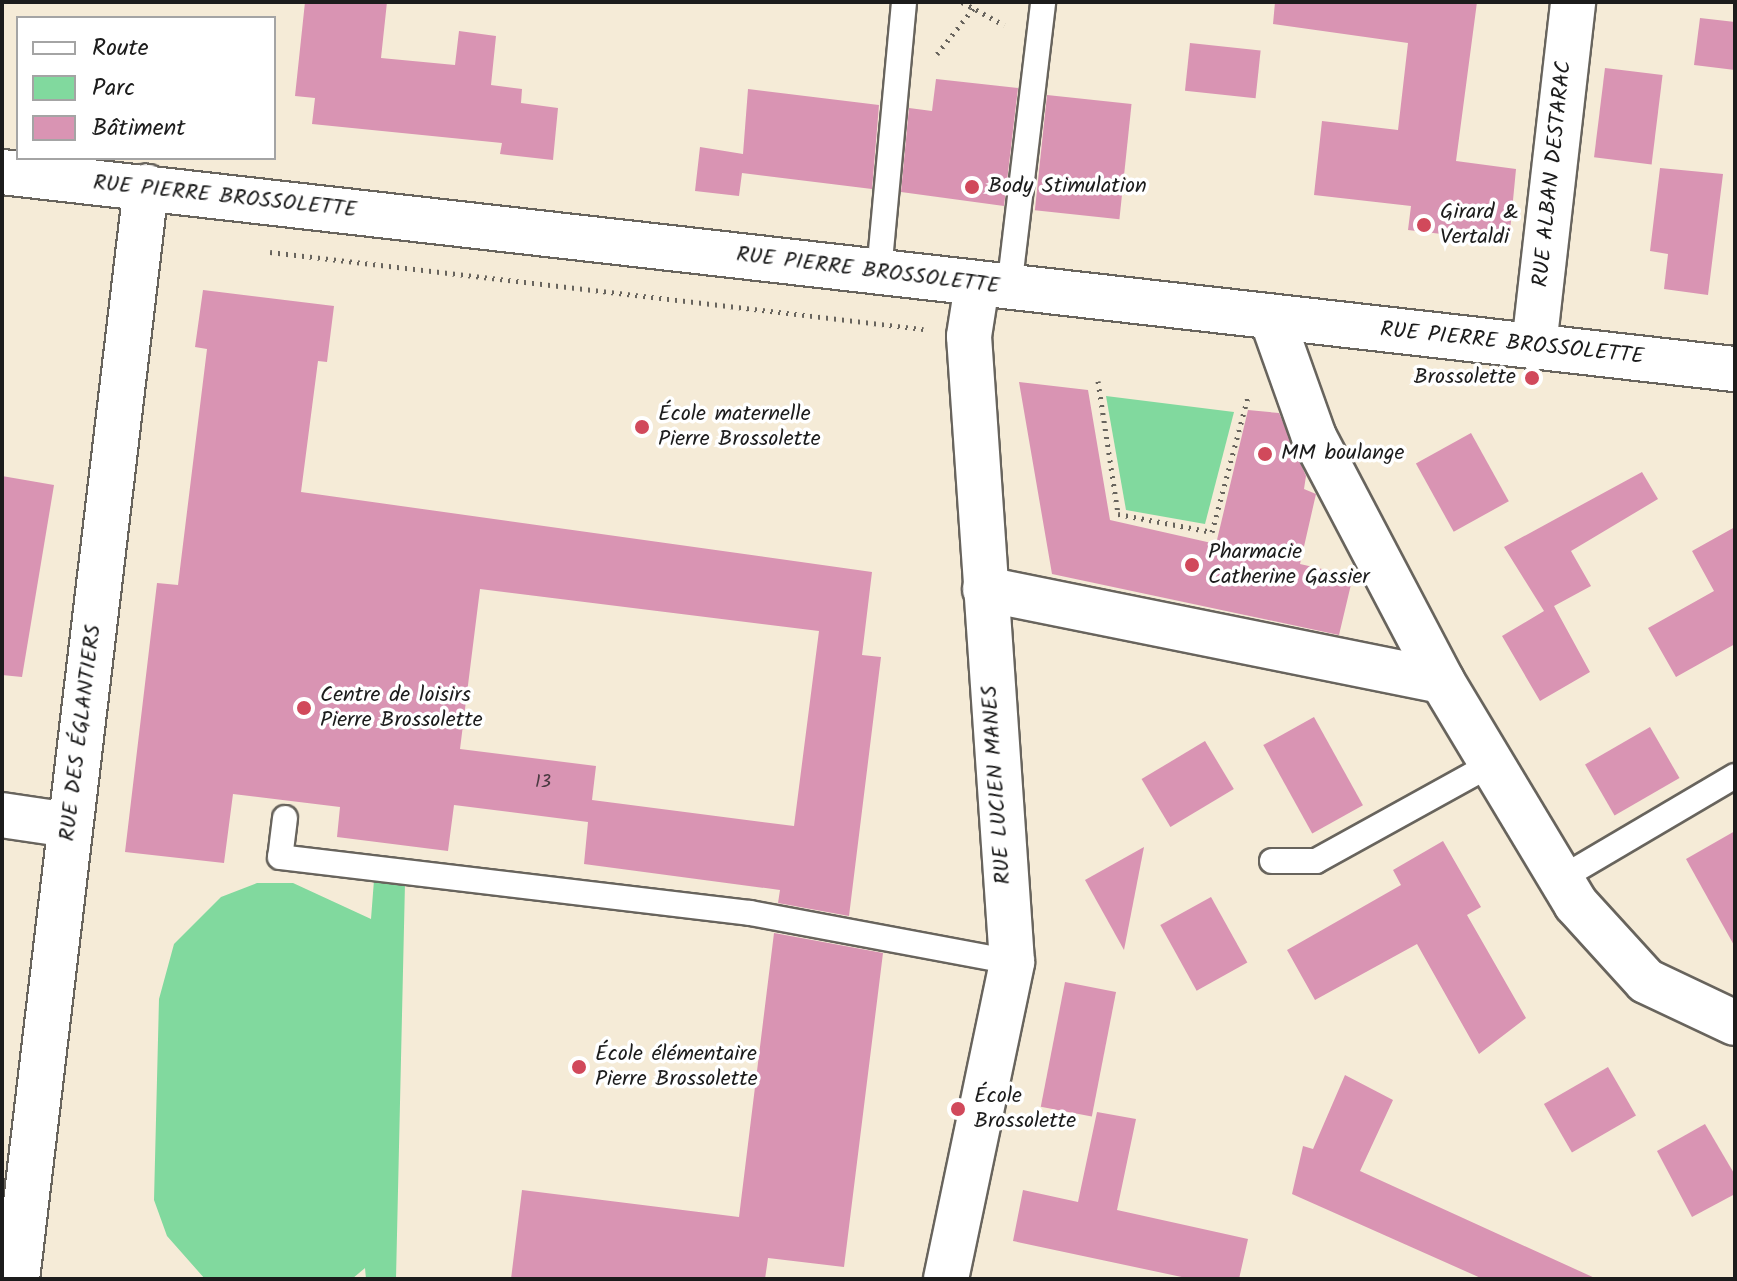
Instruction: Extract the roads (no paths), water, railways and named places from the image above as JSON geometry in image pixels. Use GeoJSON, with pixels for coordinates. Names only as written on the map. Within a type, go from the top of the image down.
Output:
{"type":"FeatureCollection","features":[{"type":"Feature","properties":{"kind":"street","name":"RUE ALBAN DESTARAC"},"geometry":{"type":"LineString","coordinates":[[1534,346],[1573,2]]}},
{"type":"Feature","properties":{"kind":"street","name":"RUE PIERRE BROSSOLETTE"},"geometry":{"type":"LineString","coordinates":[[2,172],[1272,319],[1735,369]]}},
{"type":"Feature","properties":{"kind":"street","name":"RUE DES ÉGLANTIERS"},"geometry":{"type":"LineString","coordinates":[[17,1279],[146,187]]}},
{"type":"Feature","properties":{"kind":"street","name":"RUE LUCIEN MANES"},"geometry":{"type":"LineString","coordinates":[[946,1279],[1012,962],[969,336],[993,287]]}},
{"type":"Feature","properties":{"kind":"street"},"geometry":{"type":"LineString","coordinates":[[1272,319],[1314,437],[1442,681],[1560,879],[1646,981],[1735,1023]]}},
{"type":"Feature","properties":{"kind":"street"},"geometry":{"type":"LineString","coordinates":[[985,589],[1442,681]]}},
{"type":"Feature","properties":{"kind":"street"},"geometry":{"type":"LineString","coordinates":[[2,815],[69,825]]}},
{"type":"Feature","properties":{"kind":"lane"},"geometry":{"type":"LineString","coordinates":[[879,272],[904,2]]}},
{"type":"Feature","properties":{"kind":"lane"},"geometry":{"type":"LineString","coordinates":[[993,287],[1043,2]]}},
{"type":"Feature","properties":{"kind":"lane"},"geometry":{"type":"LineString","coordinates":[[1272,861],[1316,861],[1490,765]]}},
{"type":"Feature","properties":{"kind":"lane"},"geometry":{"type":"LineString","coordinates":[[1560,879],[1735,776]]}},
{"type":"Feature","properties":{"kind":"lane"},"geometry":{"type":"LineString","coordinates":[[285,818],[280,857],[750,913],[1012,962]]}},
{"type":"Feature","properties":{"kind":"place","name":"Body Stimulation"},"geometry":{"type":"Point","coordinates":[972,187]}},
{"type":"Feature","properties":{"kind":"place","name":"Girard & Vertaldi"},"geometry":{"type":"Point","coordinates":[1424,225]}},
{"type":"Feature","properties":{"kind":"place","name":"Brossolette"},"geometry":{"type":"Point","coordinates":[1532,378]}},
{"type":"Feature","properties":{"kind":"place","name":"École maternelle Pierre Brossolette"},"geometry":{"type":"Point","coordinates":[642,427]}},
{"type":"Feature","properties":{"kind":"place","name":"MM boulange"},"geometry":{"type":"Point","coordinates":[1265,454]}},
{"type":"Feature","properties":{"kind":"place","name":"Pharmacie Catherine Gassier"},"geometry":{"type":"Point","coordinates":[1192,565]}},
{"type":"Feature","properties":{"kind":"place","name":"Centre de loisirs Pierre Brossolette"},"geometry":{"type":"Point","coordinates":[304,708]}},
{"type":"Feature","properties":{"kind":"place","name":"École élémentaire Pierre Brossolette"},"geometry":{"type":"Point","coordinates":[579,1067]}},
{"type":"Feature","properties":{"kind":"place","name":"École Brossolette"},"geometry":{"type":"Point","coordinates":[958,1109]}}]}
